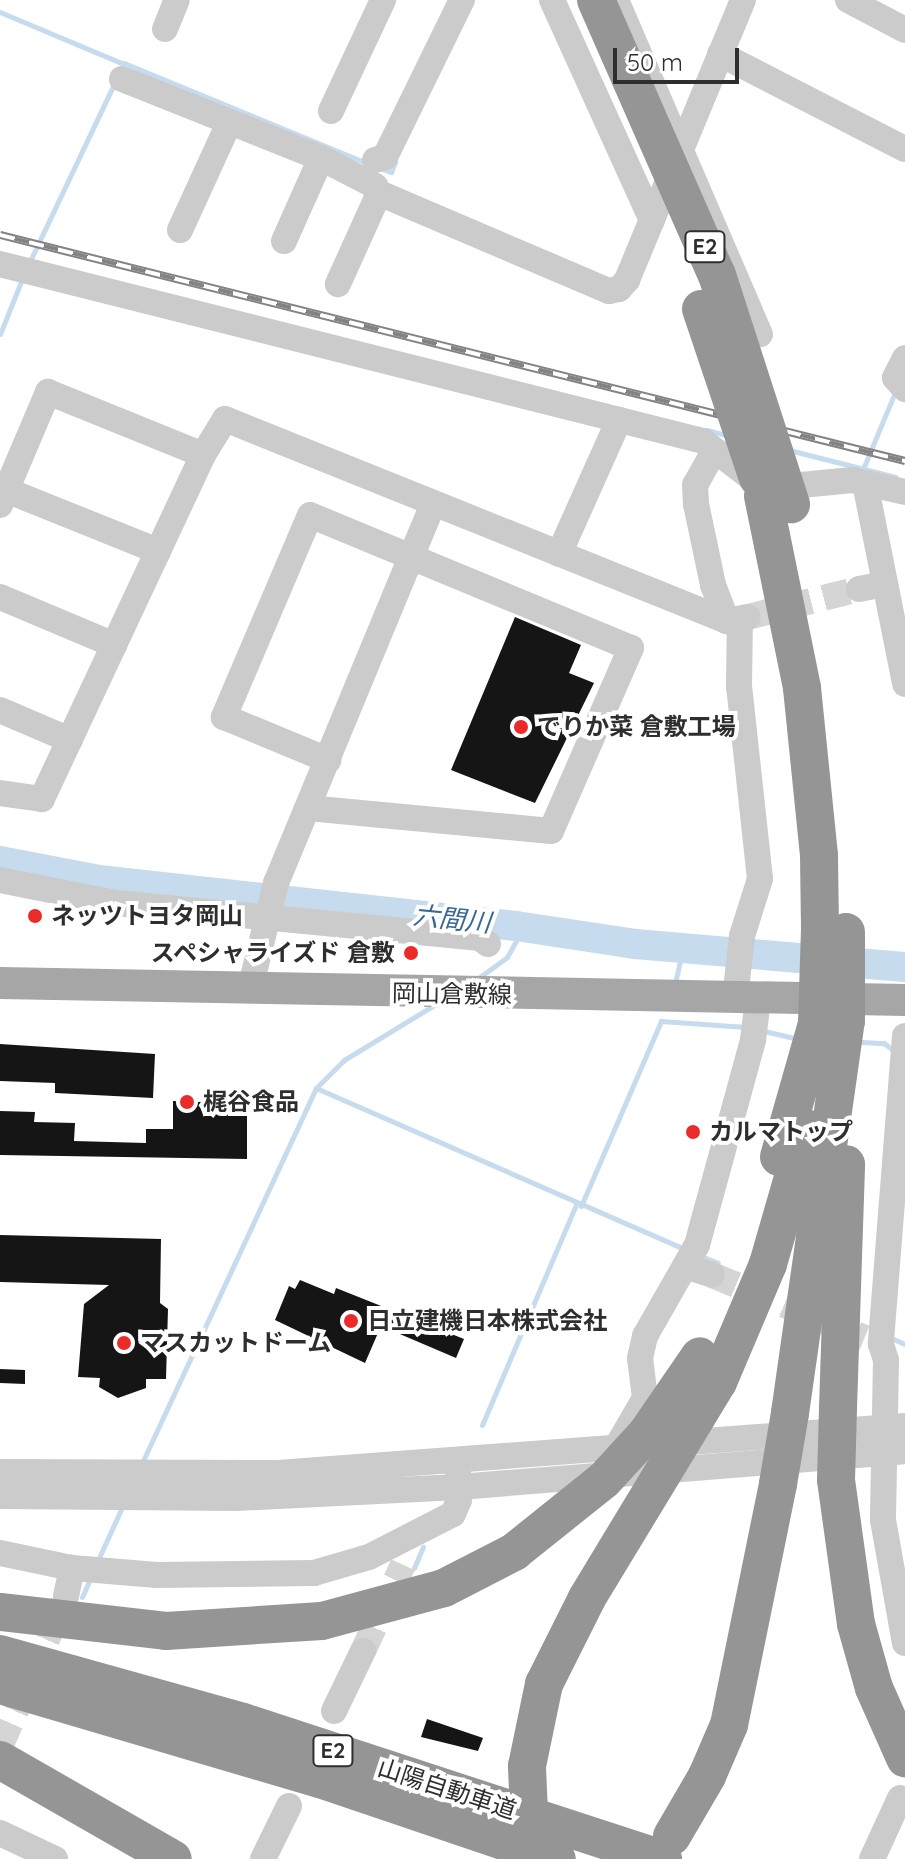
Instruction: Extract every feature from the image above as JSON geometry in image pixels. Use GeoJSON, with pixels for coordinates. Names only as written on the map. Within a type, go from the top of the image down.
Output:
{"type":"FeatureCollection","features":[{"type":"Feature","properties":{"kind":"highway","name":"E2"},"geometry":{"type":"LineString","coordinates":[[569,0],[655,185],[777,500]]}},
{"type":"Feature","properties":{"kind":"highway","name":"E2"},"geometry":{"type":"LineString","coordinates":[[596,0],[717,275],[777,500],[802,688],[819,856],[833,931],[832,1022]]}},
{"type":"Feature","properties":{"kind":"highway"},"geometry":{"type":"LineString","coordinates":[[531,1859],[527,1766],[544,1684],[709,1369],[768,1264],[801,1162],[818,1070],[832,1022]]}},
{"type":"Feature","properties":{"kind":"highway"},"geometry":{"type":"LineString","coordinates":[[832,1022],[849,1067],[836,1480],[856,1624],[874,1688],[905,1758]]}},
{"type":"Feature","properties":{"kind":"highway"},"geometry":{"type":"LineString","coordinates":[[668,1847],[707,1776],[729,1725],[778,1484],[790,1413],[832,1022]]}},
{"type":"Feature","properties":{"kind":"highway"},"geometry":{"type":"LineString","coordinates":[[0,1612],[166,1631],[322,1621],[444,1588],[514,1552],[604,1480],[709,1369]]}},
{"type":"Feature","properties":{"kind":"highway","name":"山陽自動車道"},"geometry":{"type":"LineString","coordinates":[[0,1654],[668,1847]]}},
{"type":"Feature","properties":{"kind":"highway","name":"山陽自動車道"},"geometry":{"type":"LineString","coordinates":[[0,1685],[306,1774],[557,1859]]}},
{"type":"Feature","properties":{"kind":"highway"},"geometry":{"type":"LineString","coordinates":[[0,1760],[173,1859]]}},
{"type":"Feature","properties":{"kind":"main road","name":"岡山倉敷線"},"geometry":{"type":"LineString","coordinates":[[0,983],[669,998],[751,1015],[905,1000]]}},
{"type":"Feature","properties":{"kind":"street"},"geometry":{"type":"LineString","coordinates":[[165,29],[177,0]]}},
{"type":"Feature","properties":{"kind":"street"},"geometry":{"type":"LineString","coordinates":[[331,111],[383,0]]}},
{"type":"Feature","properties":{"kind":"street"},"geometry":{"type":"LineString","coordinates":[[375,160],[385,157],[462,0]]}},
{"type":"Feature","properties":{"kind":"street"},"geometry":{"type":"LineString","coordinates":[[552,0],[652,220]]}},
{"type":"Feature","properties":{"kind":"street"},"geometry":{"type":"LineString","coordinates":[[616,0],[682,143],[760,334]]}},
{"type":"Feature","properties":{"kind":"street"},"geometry":{"type":"LineString","coordinates":[[122,79],[321,158],[366,179],[379,193],[609,291],[627,280],[743,0]]}},
{"type":"Feature","properties":{"kind":"street"},"geometry":{"type":"LineString","coordinates":[[849,0],[905,30]]}},
{"type":"Feature","properties":{"kind":"street"},"geometry":{"type":"LineString","coordinates":[[720,54],[905,149]]}},
{"type":"Feature","properties":{"kind":"street"},"geometry":{"type":"LineString","coordinates":[[180,230],[229,123]]}},
{"type":"Feature","properties":{"kind":"street"},"geometry":{"type":"LineString","coordinates":[[284,241],[321,158]]}},
{"type":"Feature","properties":{"kind":"street"},"geometry":{"type":"LineString","coordinates":[[338,284],[379,193]]}},
{"type":"Feature","properties":{"kind":"street"},"geometry":{"type":"LineString","coordinates":[[18,269],[703,441],[750,477],[780,487],[865,483],[905,492]]}},
{"type":"Feature","properties":{"kind":"street"},"geometry":{"type":"LineString","coordinates":[[901,386],[905,358]]}},
{"type":"Feature","properties":{"kind":"street"},"geometry":{"type":"LineString","coordinates":[[158,551],[3,498],[48,392],[203,455]]}},
{"type":"Feature","properties":{"kind":"street"},"geometry":{"type":"LineString","coordinates":[[0,793],[42,799],[203,455],[225,419],[559,554],[738,619]]}},
{"type":"Feature","properties":{"kind":"street"},"geometry":{"type":"LineString","coordinates":[[559,554],[619,420]]}},
{"type":"Feature","properties":{"kind":"street"},"geometry":{"type":"LineString","coordinates":[[616,1447],[645,1398],[640,1358],[645,1336],[697,1262],[751,1015],[738,966],[742,936],[760,879],[739,687],[738,619],[713,585],[696,504],[695,485],[714,451]]}},
{"type":"Feature","properties":{"kind":"street"},"geometry":{"type":"LineString","coordinates":[[865,483],[905,684]]}},
{"type":"Feature","properties":{"kind":"street"},"geometry":{"type":"LineString","coordinates":[[250,989],[275,886],[433,504]]}},
{"type":"Feature","properties":{"kind":"street"},"geometry":{"type":"LineString","coordinates":[[308,808],[551,831],[631,648],[310,515],[224,717],[328,760]]}},
{"type":"Feature","properties":{"kind":"street"},"geometry":{"type":"LineString","coordinates":[[859,589],[885,584]]}},
{"type":"Feature","properties":{"kind":"street"},"geometry":{"type":"LineString","coordinates":[[0,597],[114,645]]}},
{"type":"Feature","properties":{"kind":"street"},"geometry":{"type":"LineString","coordinates":[[0,710],[70,740]]}},
{"type":"Feature","properties":{"kind":"street"},"geometry":{"type":"LineString","coordinates":[[0,880],[116,903],[480,938],[488,944]]}},
{"type":"Feature","properties":{"kind":"street"},"geometry":{"type":"LineString","coordinates":[[904,1051],[877,1339],[893,1439],[889,1574],[905,1643]]}},
{"type":"Feature","properties":{"kind":"street"},"geometry":{"type":"LineString","coordinates":[[458,1475],[616,1447],[893,1439]]}},
{"type":"Feature","properties":{"kind":"street"},"geometry":{"type":"LineString","coordinates":[[0,1496],[278,1473],[458,1475],[893,1439]]}},
{"type":"Feature","properties":{"kind":"street"},"geometry":{"type":"LineString","coordinates":[[0,1472],[132,1486]]}},
{"type":"Feature","properties":{"kind":"street"},"geometry":{"type":"LineString","coordinates":[[0,1553],[86,1570],[250,1577],[314,1573],[369,1557],[453,1514],[458,1475]]}},
{"type":"Feature","properties":{"kind":"street"},"geometry":{"type":"LineString","coordinates":[[403,1565],[414,1536]]}},
{"type":"Feature","properties":{"kind":"street"},"geometry":{"type":"LineString","coordinates":[[66,1596],[86,1570]]}},
{"type":"Feature","properties":{"kind":"street"},"geometry":{"type":"LineString","coordinates":[[334,1711],[363,1651]]}},
{"type":"Feature","properties":{"kind":"street"},"geometry":{"type":"LineString","coordinates":[[872,1859],[900,1798]]}},
{"type":"Feature","properties":{"kind":"street"},"geometry":{"type":"LineString","coordinates":[[263,1859],[289,1806]]}},
{"type":"Feature","properties":{"kind":"street"},"geometry":{"type":"LineString","coordinates":[[0,1833],[55,1859]]}},
{"type":"Feature","properties":{"kind":"building","name":"でりか菜 倉敷工場"},"geometry":{"type":"Polygon","coordinates":[[[515,617],[581,645],[569,673],[594,683],[535,803],[451,770],[515,617]]]}},
{"type":"Feature","properties":{"kind":"building"},"geometry":{"type":"Polygon","coordinates":[[[0,1044],[155,1054],[153,1098],[55,1093],[55,1083],[0,1081],[0,1044]]]}},
{"type":"Feature","properties":{"kind":"building"},"geometry":{"type":"Polygon","coordinates":[[[232,1098],[247,1099],[247,1159],[0,1155],[0,1111],[35,1112],[34,1122],[75,1123],[74,1141],[146,1143],[146,1129],[173,1129],[173,1101],[232,1103],[232,1098]]]}},
{"type":"Feature","properties":{"kind":"building"},"geometry":{"type":"Polygon","coordinates":[[[0,1235],[161,1239],[160,1303],[168,1309],[166,1379],[146,1379],[146,1388],[118,1398],[99,1387],[100,1378],[78,1377],[84,1304],[109,1285],[0,1282],[0,1235]]]}},
{"type":"Feature","properties":{"kind":"building","name":"日立建機日本株式会社"},"geometry":{"type":"Polygon","coordinates":[[[300,1280],[334,1294],[336,1288],[464,1339],[456,1358],[381,1326],[365,1363],[275,1320],[289,1286],[295,1289],[300,1280]]]}},
{"type":"Feature","properties":{"kind":"building"},"geometry":{"type":"Polygon","coordinates":[[[0,1369],[25,1370],[25,1384],[0,1383],[0,1369]]]}},
{"type":"Feature","properties":{"kind":"building"},"geometry":{"type":"Polygon","coordinates":[[[427,1719],[483,1738],[478,1751],[421,1737],[427,1719]]]}},
{"type":"Feature","properties":{"kind":"waterway"},"geometry":{"type":"LineString","coordinates":[[0,12],[124,64]]}},
{"type":"Feature","properties":{"kind":"waterway"},"geometry":{"type":"LineString","coordinates":[[124,63],[367,163]]}},
{"type":"Feature","properties":{"kind":"waterway"},"geometry":{"type":"LineString","coordinates":[[29,263],[114,84]]}},
{"type":"Feature","properties":{"kind":"waterway"},"geometry":{"type":"LineString","coordinates":[[380,168],[391,172],[395,162]]}},
{"type":"Feature","properties":{"kind":"waterway"},"geometry":{"type":"LineString","coordinates":[[0,334],[22,279]]}},
{"type":"Feature","properties":{"kind":"waterway"},"geometry":{"type":"LineString","coordinates":[[863,469],[895,392]]}},
{"type":"Feature","properties":{"kind":"waterway"},"geometry":{"type":"LineString","coordinates":[[707,430],[729,436]]}},
{"type":"Feature","properties":{"kind":"waterway"},"geometry":{"type":"LineString","coordinates":[[789,450],[896,477]]}},
{"type":"Feature","properties":{"kind":"waterway","name":"六間川"},"geometry":{"type":"LineString","coordinates":[[0,861],[99,880],[516,926],[635,944],[905,967]]}},
{"type":"Feature","properties":{"kind":"waterway"},"geometry":{"type":"LineString","coordinates":[[477,979],[507,957],[516,941],[516,926]]}},
{"type":"Feature","properties":{"kind":"waterway"},"geometry":{"type":"LineString","coordinates":[[675,983],[683,949]]}},
{"type":"Feature","properties":{"kind":"waterway"},"geometry":{"type":"LineString","coordinates":[[141,1465],[316,1088],[344,1060],[434,1005]]}},
{"type":"Feature","properties":{"kind":"waterway"},"geometry":{"type":"LineString","coordinates":[[581,1206],[661,1021],[746,1027]]}},
{"type":"Feature","properties":{"kind":"waterway"},"geometry":{"type":"LineString","coordinates":[[764,1031],[794,1038]]}},
{"type":"Feature","properties":{"kind":"waterway"},"geometry":{"type":"LineString","coordinates":[[862,1042],[884,1043],[894,1051]]}},
{"type":"Feature","properties":{"kind":"waterway"},"geometry":{"type":"LineString","coordinates":[[316,1088],[685,1249]]}},
{"type":"Feature","properties":{"kind":"waterway"},"geometry":{"type":"LineString","coordinates":[[482,1425],[576,1205]]}},
{"type":"Feature","properties":{"kind":"waterway"},"geometry":{"type":"LineString","coordinates":[[701,1256],[718,1263]]}},
{"type":"Feature","properties":{"kind":"waterway"},"geometry":{"type":"LineString","coordinates":[[889,1337],[905,1344]]}},
{"type":"Feature","properties":{"kind":"waterway"},"geometry":{"type":"LineString","coordinates":[[98,1560],[122,1507]]}},
{"type":"Feature","properties":{"kind":"waterway"},"geometry":{"type":"LineString","coordinates":[[414,1568],[423,1547]]}},
{"type":"Feature","properties":{"kind":"waterway"},"geometry":{"type":"LineString","coordinates":[[82,1597],[91,1577]]}},
{"type":"Feature","properties":{"kind":"tunnel"},"geometry":{"type":"LineString","coordinates":[[748,617],[859,589]]}},
{"type":"Feature","properties":{"kind":"tunnel"},"geometry":{"type":"LineString","coordinates":[[712,1275],[865,1338]]}},
{"type":"Feature","properties":{"kind":"tunnel"},"geometry":{"type":"LineString","coordinates":[[363,1651],[403,1565]]}},
{"type":"Feature","properties":{"kind":"tunnel"},"geometry":{"type":"LineString","coordinates":[[0,1747],[63,1603]]}},
{"type":"Feature","properties":{"kind":"railway"},"geometry":{"type":"LineString","coordinates":[[0,235],[905,461]]}},
{"type":"Feature","properties":{"kind":"place","name":"でりか菜 倉敷工場"},"geometry":{"type":"Point","coordinates":[521,727]}},
{"type":"Feature","properties":{"kind":"place","name":"ネッツトヨタ岡山"},"geometry":{"type":"Point","coordinates":[35,916]}},
{"type":"Feature","properties":{"kind":"place","name":"スペシャライズド 倉敷"},"geometry":{"type":"Point","coordinates":[411,953]}},
{"type":"Feature","properties":{"kind":"place","name":"梶谷食品"},"geometry":{"type":"Point","coordinates":[187,1102]}},
{"type":"Feature","properties":{"kind":"place","name":"カルマトップ"},"geometry":{"type":"Point","coordinates":[693,1132]}},
{"type":"Feature","properties":{"kind":"place","name":"日立建機日本株式会社"},"geometry":{"type":"Point","coordinates":[351,1321]}},
{"type":"Feature","properties":{"kind":"place","name":"マスカットドーム"},"geometry":{"type":"Point","coordinates":[124,1343]}}]}
